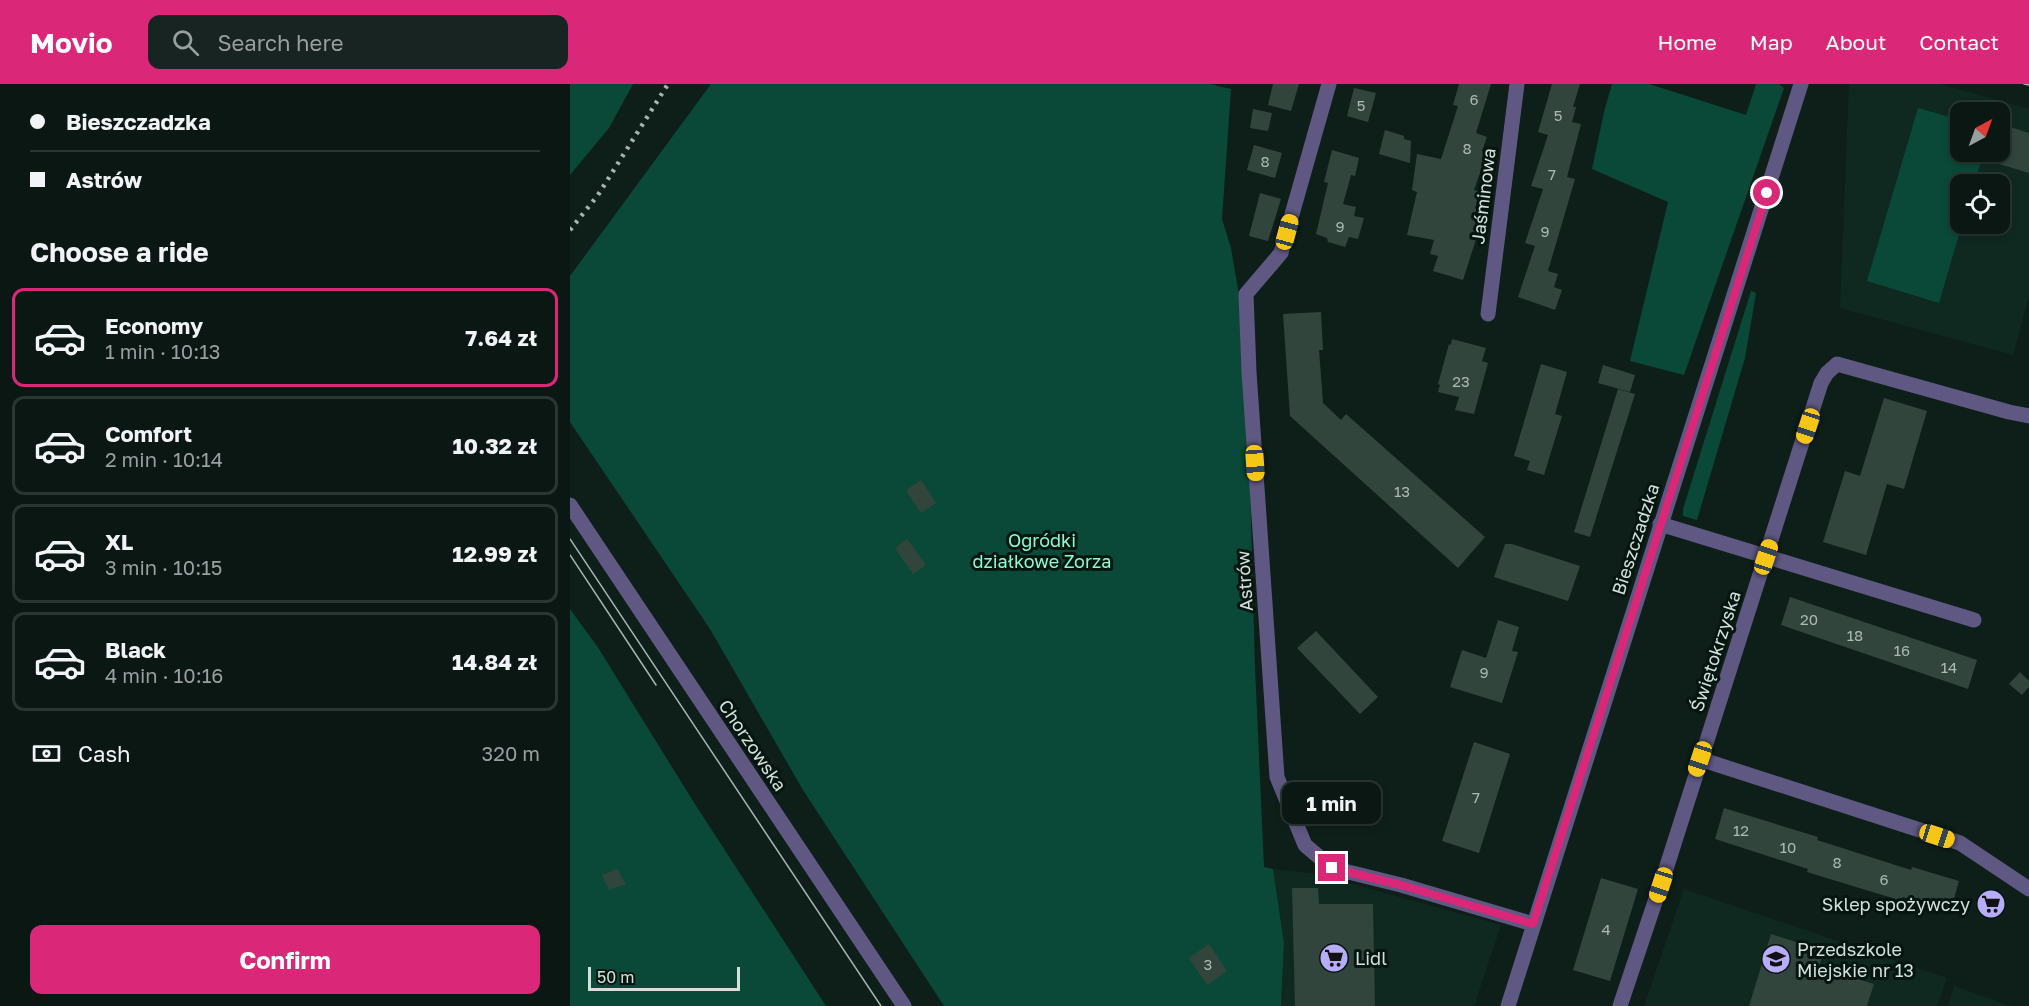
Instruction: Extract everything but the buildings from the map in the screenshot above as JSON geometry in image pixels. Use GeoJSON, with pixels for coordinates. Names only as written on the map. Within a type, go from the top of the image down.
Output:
{"type":"FeatureCollection","features":[{"type":"Feature","properties":{"kind":"street","name":"Astrów"},"geometry":{"type":"LineString","coordinates":[[1329,84],[1281,253],[1246,294],[1277,777],[1305,845],[1332,868],[1401,885],[1533,924]]}},
{"type":"Feature","properties":{"kind":"street","name":"Jaśminowa"},"geometry":{"type":"LineString","coordinates":[[1488,314],[1517,84]]}},
{"type":"Feature","properties":{"kind":"street","name":"Bieszczadzka"},"geometry":{"type":"LineString","coordinates":[[1508,1006],[1801,84]]}},
{"type":"Feature","properties":{"kind":"street","name":"Świętokrzyska"},"geometry":{"type":"LineString","coordinates":[[1620,1006],[1821,383],[1827,373],[1837,364],[1988,407],[2029,416]]}},
{"type":"Feature","properties":{"kind":"street","name":"Chorzowska"},"geometry":{"type":"LineString","coordinates":[[570,505],[904,1006]]}},
{"type":"Feature","properties":{"kind":"street"},"geometry":{"type":"LineString","coordinates":[[1660,524],[1974,620]]}},
{"type":"Feature","properties":{"kind":"street"},"geometry":{"type":"LineString","coordinates":[[1700,759],[1960,843],[2029,889]]}},
{"type":"Feature","properties":{"kind":"shaded area"},"geometry":{"type":"Polygon","coordinates":[[[1849,84],[1940,84],[2004,102],[1950,102],[1950,162],[2010,162],[2010,104],[2029,109],[2029,296],[2013,355],[1840,308],[1849,84]]]}},
{"type":"Feature","properties":{"kind":"shaded area"},"geometry":{"type":"Polygon","coordinates":[[[1273,869],[1316,874],[1501,925],[1474,1006],[1281,1006],[1284,943],[1273,869]]]}},
{"type":"Feature","properties":{"kind":"shaded area","name":"Przedszkole Miejskie nr 13"},"geometry":{"type":"Polygon","coordinates":[[[1684,889],[1947,978],[1937,1006],[1644,1006],[1684,889]]]}},
{"type":"Feature","properties":{"kind":"shaded area"},"geometry":{"type":"Polygon","coordinates":[[[1954,986],[2010,1006],[1948,1006],[1954,986]]]}},
{"type":"Feature","properties":{"kind":"green space"},"geometry":{"type":"Polygon","coordinates":[[[570,84],[633,84],[609,128],[570,175],[570,84]]]}},
{"type":"Feature","properties":{"kind":"green space","name":"Ogródki działkowe Zorza"},"geometry":{"type":"Polygon","coordinates":[[[711,84],[1209,84],[1231,89],[1222,219],[1231,248],[1246,336],[1255,668],[1264,867],[1273,869],[1284,943],[1281,1006],[944,1006],[803,790],[710,629],[570,422],[570,276],[711,84]]]}},
{"type":"Feature","properties":{"kind":"green space"},"geometry":{"type":"Polygon","coordinates":[[[1612,84],[1649,84],[1746,115],[1756,84],[1779,84],[1784,88],[1684,375],[1630,361],[1668,202],[1592,169],[1612,84]]]}},
{"type":"Feature","properties":{"kind":"green space"},"geometry":{"type":"Polygon","coordinates":[[[1918,108],[1950,117],[1950,162],[1981,162],[1977,174],[1950,174],[1950,234],[1959,234],[1939,303],[1867,281],[1918,108]]]}},
{"type":"Feature","properties":{"kind":"green space"},"geometry":{"type":"Polygon","coordinates":[[[1751,291],[1756,293],[1745,358],[1697,520],[1683,516],[1683,509],[1751,291]]]}},
{"type":"Feature","properties":{"kind":"green space"},"geometry":{"type":"Polygon","coordinates":[[[570,609],[597,646],[693,801],[826,1006],[570,1006],[570,609]]]}},
{"type":"Feature","properties":{"kind":"tram line"},"geometry":{"type":"LineString","coordinates":[[2024,84],[2029,85]]}},
{"type":"Feature","properties":{"kind":"tram line"},"geometry":{"type":"LineString","coordinates":[[570,539],[881,1006]]}},
{"type":"Feature","properties":{"kind":"tram line"},"geometry":{"type":"LineString","coordinates":[[570,555],[656,685]]}},
{"type":"Feature","properties":{"kind":"railway"},"geometry":{"type":"LineString","coordinates":[[570,230],[598,195],[668,84]]}},
{"type":"Feature","properties":{"kind":"place","name":"Sklep spożywczy"},"geometry":{"type":"Point","coordinates":[1991,904]}},
{"type":"Feature","properties":{"kind":"place","name":"Lidl"},"geometry":{"type":"Point","coordinates":[1334,958]}},
{"type":"Feature","properties":{"kind":"place","name":"Przedszkole Miejskie nr 13"},"geometry":{"type":"Point","coordinates":[1776,959]}},
{"type":"Feature","properties":{"kind":"route"},"geometry":{"type":"LineString","coordinates":[[1332,868],[1401,885],[1533,924],[1767,193]]}}]}
